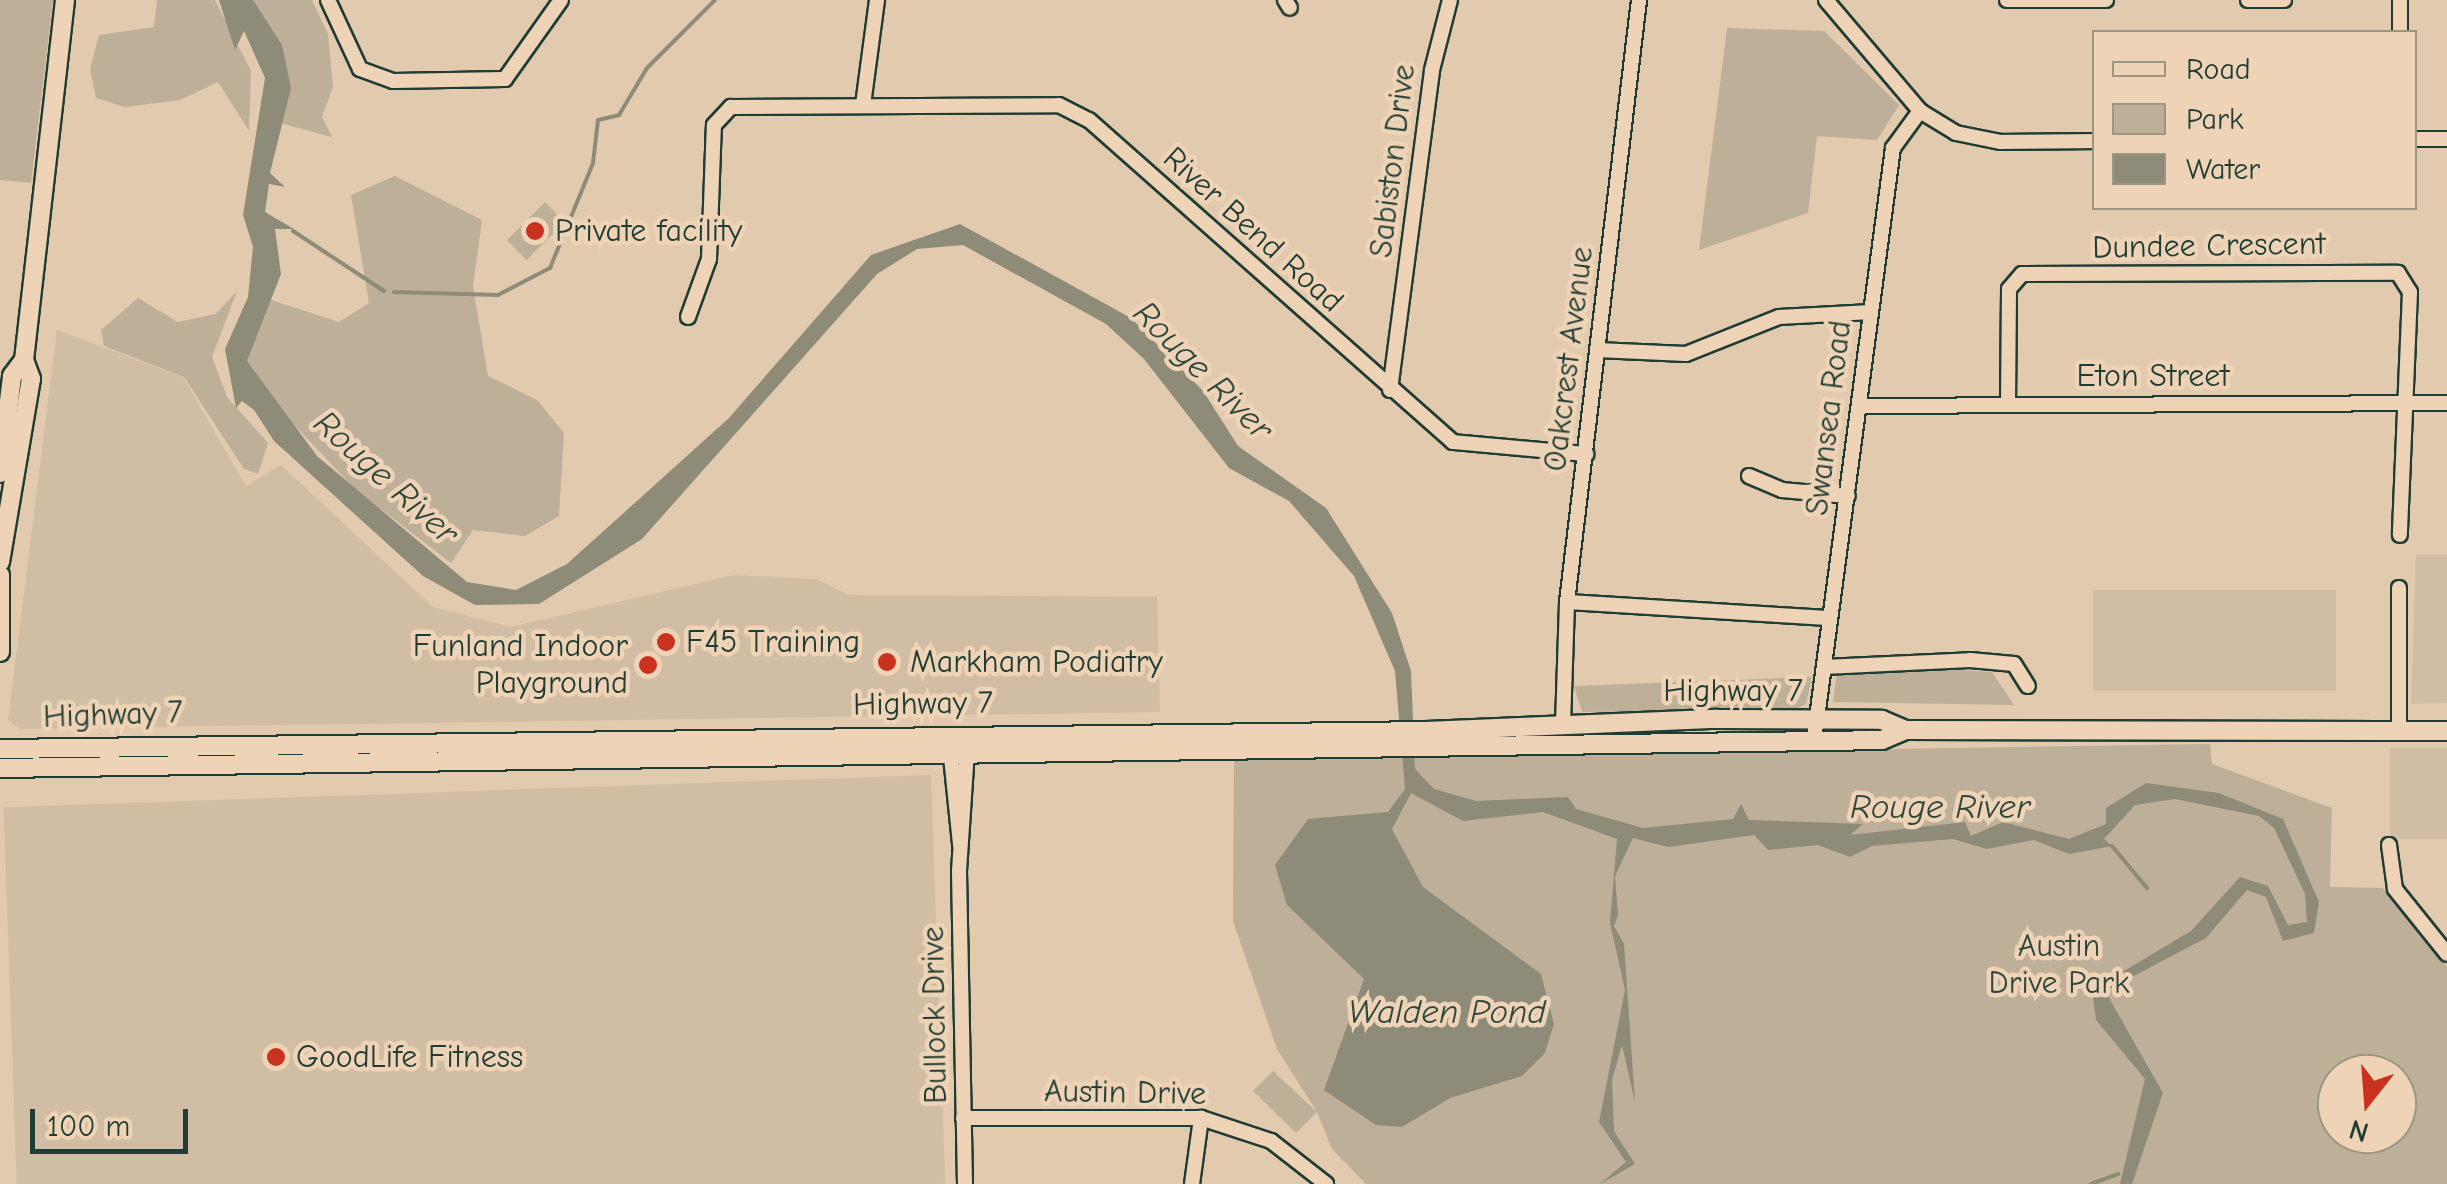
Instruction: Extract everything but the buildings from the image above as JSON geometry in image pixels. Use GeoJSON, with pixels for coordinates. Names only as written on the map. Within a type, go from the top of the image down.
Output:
{"type":"FeatureCollection","features":[{"type":"Feature","properties":{"kind":"main road"},"geometry":{"type":"LineString","coordinates":[[0,562],[2,497],[30,379],[24,360],[65,0]]}},
{"type":"Feature","properties":{"kind":"main road"},"geometry":{"type":"LineString","coordinates":[[0,473],[12,376],[24,360]]}},
{"type":"Feature","properties":{"kind":"main road"},"geometry":{"type":"LineString","coordinates":[[0,575],[0,652]]}},
{"type":"Feature","properties":{"kind":"main road","name":"Highway 7"},"geometry":{"type":"LineString","coordinates":[[0,768],[1815,730],[1882,720],[1905,730],[2443,723]]}},
{"type":"Feature","properties":{"kind":"main road","name":"Highway 7"},"geometry":{"type":"LineString","coordinates":[[1426,737],[1563,724],[1815,730]]}},
{"type":"Feature","properties":{"kind":"main road","name":"Highway 7"},"geometry":{"type":"LineString","coordinates":[[0,749],[956,746]]}},
{"type":"Feature","properties":{"kind":"street"},"geometry":{"type":"LineString","coordinates":[[328,0],[360,68],[393,81],[504,79],[561,0]]}},
{"type":"Feature","properties":{"kind":"street"},"geometry":{"type":"LineString","coordinates":[[862,106],[877,0]]}},
{"type":"Feature","properties":{"kind":"street","name":"Sabiston Drive"},"geometry":{"type":"LineString","coordinates":[[1390,390],[1432,70],[1450,0]]}},
{"type":"Feature","properties":{"kind":"street","name":"Oakcrest Avenue"},"geometry":{"type":"LineString","coordinates":[[1563,724],[1567,602],[1639,0]]}},
{"type":"Feature","properties":{"kind":"street"},"geometry":{"type":"LineString","coordinates":[[1826,0],[1920,111],[1984,140],[2092,141]]}},
{"type":"Feature","properties":{"kind":"street"},"geometry":{"type":"LineString","coordinates":[[2007,0],[2106,0]]}},
{"type":"Feature","properties":{"kind":"street"},"geometry":{"type":"LineString","coordinates":[[2248,0],[2284,0]]}},
{"type":"Feature","properties":{"kind":"street"},"geometry":{"type":"LineString","coordinates":[[2400,0],[2400,30]]}},
{"type":"Feature","properties":{"kind":"street","name":"River Bend Road"},"geometry":{"type":"LineString","coordinates":[[688,317],[705,286],[720,114],[862,106],[1075,110],[1390,390],[1472,450],[1586,454]]}},
{"type":"Feature","properties":{"kind":"street","name":"Swansea Road"},"geometry":{"type":"LineString","coordinates":[[1815,730],[1893,148],[1920,111]]}},
{"type":"Feature","properties":{"kind":"street"},"geometry":{"type":"LineString","coordinates":[[2417,139],[2447,139]]}},
{"type":"Feature","properties":{"kind":"street","name":"Dundee Crescent"},"geometry":{"type":"LineString","coordinates":[[2008,405],[2009,290],[2022,274],[2398,273],[2410,292],[2402,402]]}},
{"type":"Feature","properties":{"kind":"street"},"geometry":{"type":"LineString","coordinates":[[1597,350],[1686,354],[1779,317],[1870,312]]}},
{"type":"Feature","properties":{"kind":"street"},"geometry":{"type":"LineString","coordinates":[[2400,535],[2402,402]]}},
{"type":"Feature","properties":{"kind":"street","name":"Eton Street"},"geometry":{"type":"LineString","coordinates":[[1860,406],[2447,402]]}},
{"type":"Feature","properties":{"kind":"street"},"geometry":{"type":"LineString","coordinates":[[1749,476],[1782,490],[1848,496]]}},
{"type":"Feature","properties":{"kind":"street"},"geometry":{"type":"LineString","coordinates":[[2399,725],[2400,588]]}},
{"type":"Feature","properties":{"kind":"street"},"geometry":{"type":"LineString","coordinates":[[1567,602],[1830,618]]}},
{"type":"Feature","properties":{"kind":"street"},"geometry":{"type":"LineString","coordinates":[[1824,667],[2014,664],[2028,686]]}},
{"type":"Feature","properties":{"kind":"street","name":"Bullock Drive"},"geometry":{"type":"LineString","coordinates":[[956,746],[965,1184]]}},
{"type":"Feature","properties":{"kind":"street"},"geometry":{"type":"LineString","coordinates":[[2389,845],[2395,888],[2447,954]]}},
{"type":"Feature","properties":{"kind":"street","name":"Austin Drive"},"geometry":{"type":"LineString","coordinates":[[963,1118],[1201,1118],[1271,1141],[1326,1184]]}},
{"type":"Feature","properties":{"kind":"street"},"geometry":{"type":"LineString","coordinates":[[1192,1184],[1201,1118]]}},
{"type":"Feature","properties":{"kind":"shaded area"},"geometry":{"type":"Polygon","coordinates":[[[57,330],[183,377],[246,486],[281,465],[433,607],[511,627],[734,575],[816,579],[848,595],[1157,597],[1160,712],[19,729],[8,720],[57,330]]]}},
{"type":"Feature","properties":{"kind":"shaded area"},"geometry":{"type":"Polygon","coordinates":[[[2416,555],[2447,555],[2447,703],[2411,704],[2416,555]]]}},
{"type":"Feature","properties":{"kind":"shaded area"},"geometry":{"type":"Polygon","coordinates":[[[2093,590],[2336,590],[2336,691],[2093,691],[2093,590]]]}},
{"type":"Feature","properties":{"kind":"shaded area"},"geometry":{"type":"Polygon","coordinates":[[[2390,748],[2447,748],[2447,839],[2390,839],[2390,748]]]}},
{"type":"Feature","properties":{"kind":"shaded area"},"geometry":{"type":"Polygon","coordinates":[[[931,775],[945,1184],[17,1184],[4,807],[931,775]]]}},
{"type":"Feature","properties":{"kind":"green space"},"geometry":{"type":"Polygon","coordinates":[[[0,0],[53,0],[31,183],[0,180],[0,0]]]}},
{"type":"Feature","properties":{"kind":"green space"},"geometry":{"type":"Polygon","coordinates":[[[157,0],[215,0],[251,71],[249,131],[218,82],[180,100],[125,107],[96,98],[90,69],[99,35],[154,27],[157,0]]]}},
{"type":"Feature","properties":{"kind":"green space"},"geometry":{"type":"Polygon","coordinates":[[[248,0],[312,0],[328,34],[333,87],[322,117],[332,137],[276,122],[248,0]]]}},
{"type":"Feature","properties":{"kind":"green space"},"geometry":{"type":"Polygon","coordinates":[[[1727,28],[1824,31],[1899,105],[1877,140],[1817,136],[1808,213],[1699,250],[1727,28]]]}},
{"type":"Feature","properties":{"kind":"green space"},"geometry":{"type":"Polygon","coordinates":[[[395,176],[482,220],[473,286],[488,376],[537,400],[564,433],[559,516],[525,536],[473,530],[451,563],[355,489],[242,370],[268,299],[339,322],[369,303],[351,195],[395,176]]]}},
{"type":"Feature","properties":{"kind":"green space","name":"Private facility"},"geometry":{"type":"Polygon","coordinates":[[[545,202],[565,222],[527,260],[507,240],[545,202]]]}},
{"type":"Feature","properties":{"kind":"green space"},"geometry":{"type":"Polygon","coordinates":[[[237,291],[212,357],[227,397],[268,443],[258,474],[244,469],[184,377],[104,346],[101,330],[138,298],[178,322],[216,314],[237,291]]]}},
{"type":"Feature","properties":{"kind":"green space"},"geometry":{"type":"Polygon","coordinates":[[[1992,672],[2014,705],[1833,702],[1837,673],[1992,672]]]}},
{"type":"Feature","properties":{"kind":"green space"},"geometry":{"type":"Polygon","coordinates":[[[1812,677],[1806,704],[1794,710],[1582,712],[1574,686],[1812,677]]]}},
{"type":"Feature","properties":{"kind":"green space","name":"Austin Drive Park"},"geometry":{"type":"Polygon","coordinates":[[[2210,744],[2212,764],[2332,808],[2330,887],[2383,888],[2447,967],[2447,1184],[1366,1184],[1332,1149],[1317,1112],[1277,1049],[1233,921],[1234,759],[2210,744]]]}},
{"type":"Feature","properties":{"kind":"green space"},"geometry":{"type":"Polygon","coordinates":[[[1273,1071],[1317,1112],[1296,1133],[1253,1091],[1273,1071]]]}},
{"type":"Feature","properties":{"kind":"water","name":"Walden Pond"},"geometry":{"type":"Polygon","coordinates":[[[219,0],[253,0],[282,45],[291,88],[270,173],[285,187],[269,184],[265,212],[294,229],[275,229],[281,274],[247,361],[317,456],[467,582],[516,590],[567,564],[729,418],[871,255],[960,224],[1131,318],[1203,391],[1238,446],[1326,508],[1392,613],[1411,671],[1415,769],[1434,789],[1476,801],[1568,797],[1576,809],[1643,828],[1733,819],[1741,804],[1749,820],[1863,824],[1850,835],[1965,822],[1971,836],[2003,822],[2069,839],[2106,824],[2106,808],[2146,783],[2219,793],[2283,819],[2319,902],[2314,933],[2283,941],[2266,897],[2247,890],[2206,938],[2105,991],[2163,1093],[2132,1184],[2120,1184],[2145,1079],[2096,1020],[2092,990],[2191,931],[2240,877],[2268,886],[2288,925],[2307,922],[2305,894],[2274,828],[2259,816],[2175,799],[2135,805],[2104,839],[2112,846],[2069,854],[2034,840],[1987,849],[1953,839],[1872,846],[1850,857],[1818,845],[1768,850],[1754,835],[1668,847],[1633,838],[1615,876],[1618,915],[1614,926],[1624,944],[1635,1102],[1622,1045],[1612,1080],[1614,1131],[1635,1164],[1600,1184],[1626,1162],[1599,1122],[1625,990],[1610,923],[1617,839],[1543,812],[1463,821],[1411,793],[1392,829],[1423,887],[1541,974],[1554,1024],[1545,1053],[1522,1076],[1450,1098],[1402,1127],[1376,1125],[1324,1090],[1364,979],[1287,905],[1275,865],[1308,819],[1388,812],[1405,789],[1395,671],[1354,576],[1289,501],[1229,468],[1144,359],[1106,324],[963,245],[917,249],[877,274],[642,539],[539,604],[475,605],[423,576],[274,441],[254,410],[242,401],[236,408],[225,349],[248,297],[253,247],[243,215],[265,78],[244,31],[235,50],[219,0]]]}},
{"type":"Feature","properties":{"kind":"waterway"},"geometry":{"type":"LineString","coordinates":[[394,292],[498,295],[550,268],[593,163],[598,120],[619,115],[647,68],[715,0]]}},
{"type":"Feature","properties":{"kind":"waterway"},"geometry":{"type":"LineString","coordinates":[[293,231],[384,291]]}},
{"type":"Feature","properties":{"kind":"waterway"},"geometry":{"type":"LineString","coordinates":[[2112,846],[2147,888]]}},
{"type":"Feature","properties":{"kind":"waterway"},"geometry":{"type":"LineString","coordinates":[[2091,1184],[2118,1174]]}},
{"type":"Feature","properties":{"kind":"place","name":"Private facility"},"geometry":{"type":"Point","coordinates":[535,231]}},
{"type":"Feature","properties":{"kind":"place","name":"F45 Training"},"geometry":{"type":"Point","coordinates":[666,642]}},
{"type":"Feature","properties":{"kind":"place","name":"Markham Podiatry"},"geometry":{"type":"Point","coordinates":[887,662]}},
{"type":"Feature","properties":{"kind":"place","name":"Funland Indoor Playground"},"geometry":{"type":"Point","coordinates":[648,665]}},
{"type":"Feature","properties":{"kind":"place","name":"GoodLife Fitness"},"geometry":{"type":"Point","coordinates":[276,1057]}},
{"type":"Feature","properties":{"kind":"water label","name":"Rouge River"},"geometry":{"type":"Point","coordinates":[1203,371]}},
{"type":"Feature","properties":{"kind":"water label","name":"Rouge River"},"geometry":{"type":"Point","coordinates":[386,478]}},
{"type":"Feature","properties":{"kind":"water label","name":"Rouge River"},"geometry":{"type":"Point","coordinates":[1940,807]}}]}
